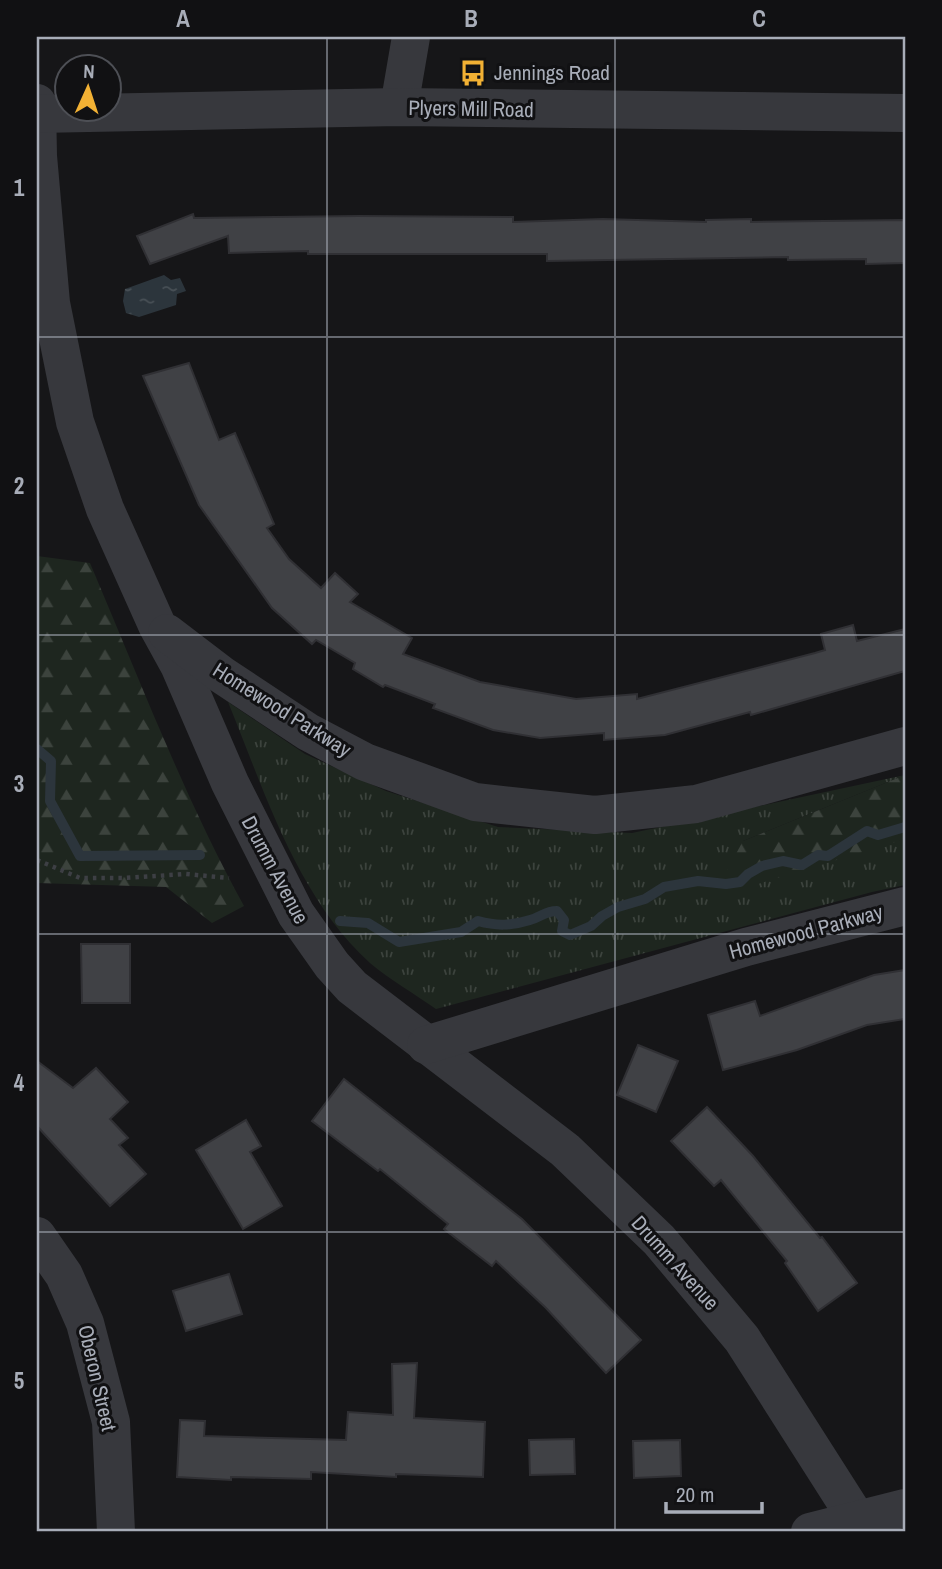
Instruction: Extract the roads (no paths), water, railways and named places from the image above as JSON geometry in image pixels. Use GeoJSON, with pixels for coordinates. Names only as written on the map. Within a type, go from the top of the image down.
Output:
{"type":"FeatureCollection","features":[{"type":"Feature","properties":{"kind":"street"},"geometry":{"type":"LineString","coordinates":[[399,107],[411,37]]}},
{"type":"Feature","properties":{"kind":"street","name":"Drumm Avenue"},"geometry":{"type":"LineString","coordinates":[[37,103],[38,156],[51,303],[75,422],[105,509],[157,625],[179,665],[230,783],[296,915],[332,965],[352,987],[565,1150],[659,1240],[742,1339],[861,1527]]}},
{"type":"Feature","properties":{"kind":"street","name":"Plyers Mill Road"},"geometry":{"type":"LineString","coordinates":[[37,114],[399,107],[905,113]]}},
{"type":"Feature","properties":{"kind":"street","name":"Homewood Parkway"},"geometry":{"type":"LineString","coordinates":[[157,625],[222,674],[308,732],[365,762],[474,802],[595,815],[696,804],[905,746]]}},
{"type":"Feature","properties":{"kind":"street","name":"Homewood Parkway"},"geometry":{"type":"LineString","coordinates":[[426,1045],[746,947],[905,906]]}},
{"type":"Feature","properties":{"kind":"street","name":"Oberon Street"},"geometry":{"type":"LineString","coordinates":[[37,1236],[64,1275],[85,1323],[111,1422],[116,1532]]}},
{"type":"Feature","properties":{"kind":"street"},"geometry":{"type":"LineString","coordinates":[[810,1532],[861,1527],[905,1508]]}},
{"type":"Feature","properties":{"kind":"water"},"geometry":{"type":"Polygon","coordinates":[[[164,275],[171,280],[180,278],[186,291],[177,294],[176,305],[139,317],[126,313],[123,301],[125,289],[164,275]]]}},
{"type":"Feature","properties":{"kind":"waterway"},"geometry":{"type":"LineString","coordinates":[[37,749],[51,761],[50,801],[80,856],[200,855]]}},
{"type":"Feature","properties":{"kind":"waterway"},"geometry":{"type":"LineString","coordinates":[[340,921],[368,923],[399,942],[461,932],[478,921],[510,924],[557,911],[564,920],[562,931],[570,935],[591,926],[618,907],[645,899],[664,887],[698,881],[726,884],[740,882],[762,866],[783,861],[802,865],[818,855],[828,856],[867,831],[878,835],[905,827]]}},
{"type":"Feature","properties":{"kind":"place","name":"Jennings Road"},"geometry":{"type":"Point","coordinates":[473,73]}}]}
